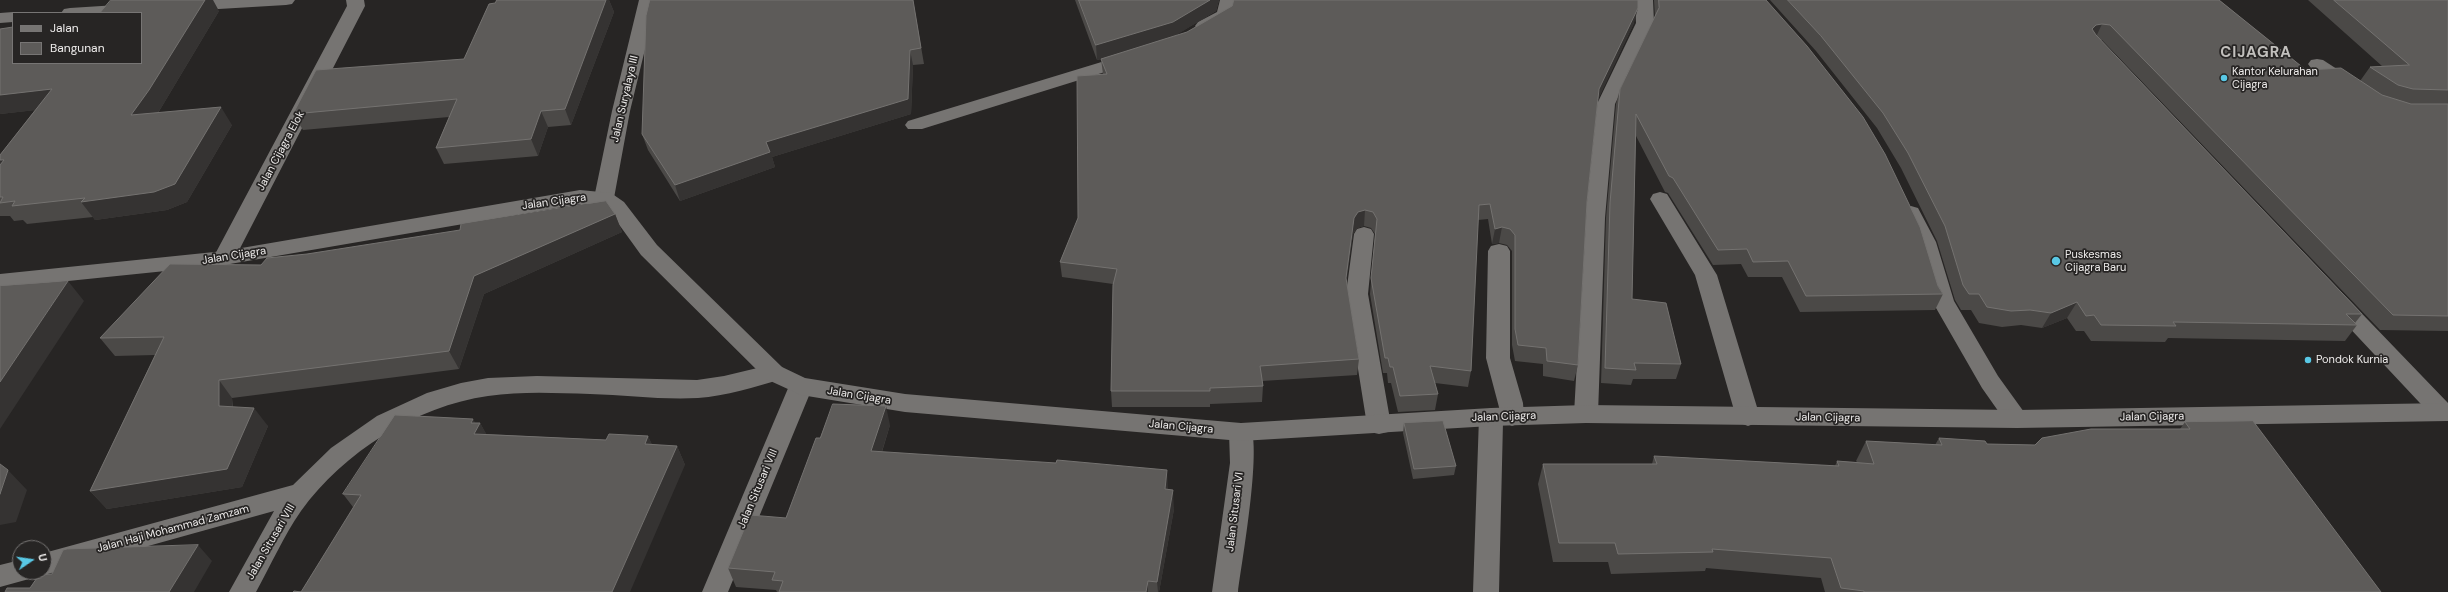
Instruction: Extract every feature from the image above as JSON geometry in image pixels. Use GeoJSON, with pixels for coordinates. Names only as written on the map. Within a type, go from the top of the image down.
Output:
{"type":"FeatureCollection","features":[{"type":"Feature","properties":{"kind":"street"},"geometry":{"type":"LineString","coordinates":[[170,7],[286,0]]}},
{"type":"Feature","properties":{"kind":"street","name":"Jalan Cijagra Elok"},"geometry":{"type":"LineString","coordinates":[[224,258],[356,6],[355,0]]}},
{"type":"Feature","properties":{"kind":"street","name":"Jalan Suryalaya III"},"geometry":{"type":"LineString","coordinates":[[604,198],[621,111],[648,0]]}},
{"type":"Feature","properties":{"kind":"street"},"geometry":{"type":"LineString","coordinates":[[1190,35],[1225,15],[1229,0]]}},
{"type":"Feature","properties":{"kind":"street"},"geometry":{"type":"LineString","coordinates":[[1586,414],[1595,218],[1606,104],[1645,23],[1644,0]]}},
{"type":"Feature","properties":{"kind":"street"},"geometry":{"type":"LineString","coordinates":[[85,12],[147,8]]}},
{"type":"Feature","properties":{"kind":"street"},"geometry":{"type":"LineString","coordinates":[[0,18],[12,17]]}},
{"type":"Feature","properties":{"kind":"street"},"geometry":{"type":"LineString","coordinates":[[914,125],[1145,54]]}},
{"type":"Feature","properties":{"kind":"street"},"geometry":{"type":"LineString","coordinates":[[2317,64],[2366,97]]}},
{"type":"Feature","properties":{"kind":"street"},"geometry":{"type":"LineString","coordinates":[[1903,196],[1925,242],[1943,301],[1990,382],[2017,419]]}},
{"type":"Feature","properties":{"kind":"street","name":"Jalan Cijagra"},"geometry":{"type":"LineString","coordinates":[[0,280],[224,258],[580,197],[604,198],[616,207],[649,250],[774,373],[801,386],[906,403],[1241,432],[1501,417],[1586,414],[2017,419],[2445,412]]}},
{"type":"Feature","properties":{"kind":"street"},"geometry":{"type":"LineString","coordinates":[[1660,199],[1706,275],[1748,417]]}},
{"type":"Feature","properties":{"kind":"street"},"geometry":{"type":"LineString","coordinates":[[1364,234],[1357,294],[1379,425]]}},
{"type":"Feature","properties":{"kind":"street"},"geometry":{"type":"LineString","coordinates":[[1486,592],[1501,417],[1511,403],[1498,358],[1499,251]]}},
{"type":"Feature","properties":{"kind":"street"},"geometry":{"type":"LineString","coordinates":[[2323,286],[2445,412]]}},
{"type":"Feature","properties":{"kind":"street","name":"Jalan Situsari VIII"},"geometry":{"type":"LineString","coordinates":[[242,592],[282,520],[301,493],[330,463],[370,431],[403,412],[444,397],[487,387],[529,385],[706,388],[774,373]]}},
{"type":"Feature","properties":{"kind":"street","name":"Jalan Situsari VIII"},"geometry":{"type":"LineString","coordinates":[[715,592],[801,386]]}},
{"type":"Feature","properties":{"kind":"street","name":"Jalan Situsari VI"},"geometry":{"type":"LineString","coordinates":[[1225,592],[1242,463],[1241,432]]}},
{"type":"Feature","properties":{"kind":"street","name":"Jalan Haji Mohammad Zamzam"},"geometry":{"type":"LineString","coordinates":[[52,562],[301,493]]}},
{"type":"Feature","properties":{"kind":"street"},"geometry":{"type":"LineString","coordinates":[[0,576],[12,573]]}},
{"type":"Feature","properties":{"kind":"building"},"geometry":{"type":"Polygon","coordinates":[[[111,0],[205,0],[149,90],[131,115],[221,107],[175,184],[154,192],[81,202],[85,198],[12,206],[15,201],[0,203],[3,197],[0,197],[0,165],[4,160],[0,160],[0,155],[52,89],[0,95],[0,29],[12,27],[12,64],[142,64],[142,12],[101,12],[111,0]]]}},
{"type":"Feature","properties":{"kind":"building"},"geometry":{"type":"Polygon","coordinates":[[[497,0],[606,0],[565,109],[541,111],[531,139],[436,148],[457,99],[293,114],[316,70],[464,59],[489,4],[495,3],[497,0]]]}},
{"type":"Feature","properties":{"kind":"building"},"geometry":{"type":"Polygon","coordinates":[[[650,0],[913,0],[921,48],[910,50],[908,99],[766,142],[770,152],[675,185],[642,134],[646,16],[650,0]]]}},
{"type":"Feature","properties":{"kind":"building"},"geometry":{"type":"Polygon","coordinates":[[[1079,0],[1210,0],[1173,22],[1096,45],[1079,0]]]}},
{"type":"Feature","properties":{"kind":"building"},"geometry":{"type":"Polygon","coordinates":[[[1234,0],[1638,0],[1638,8],[1599,89],[1587,202],[1578,365],[1547,361],[1546,348],[1518,345],[1515,329],[1515,235],[1510,229],[1502,227],[1495,229],[1490,204],[1479,205],[1471,371],[1430,366],[1438,394],[1400,396],[1393,367],[1390,367],[1388,358],[1385,358],[1371,278],[1377,219],[1373,212],[1365,210],[1358,212],[1354,218],[1346,278],[1359,359],[1260,366],[1263,386],[1210,388],[1210,391],[1111,391],[1113,285],[1117,269],[1060,262],[1078,218],[1077,76],[1107,74],[1101,59],[1187,32],[1232,6],[1234,0]]]}},
{"type":"Feature","properties":{"kind":"building"},"geometry":{"type":"Polygon","coordinates":[[[1659,0],[1766,0],[1807,46],[1863,117],[1885,154],[1920,227],[1938,286],[1943,294],[1806,296],[1788,261],[1753,262],[1747,249],[1718,250],[1673,178],[1669,176],[1636,114],[1632,299],[1666,303],[1681,364],[1634,363],[1636,370],[1605,368],[1610,203],[1620,89],[1659,8],[1659,0]]]}},
{"type":"Feature","properties":{"kind":"building"},"geometry":{"type":"Polygon","coordinates":[[[1788,0],[2219,0],[2306,70],[2341,68],[2382,95],[2411,104],[2448,104],[2448,316],[2393,315],[2110,25],[2102,24],[2096,25],[2092,29],[2096,35],[2362,314],[2346,314],[2357,325],[2173,322],[2176,326],[2101,325],[2094,315],[2086,316],[2077,302],[2051,313],[2030,310],[2011,311],[1987,307],[1979,294],[1969,294],[1963,285],[1945,226],[1908,153],[1883,113],[1821,36],[1788,0]]]}},
{"type":"Feature","properties":{"kind":"building"},"geometry":{"type":"Polygon","coordinates":[[[2334,0],[2448,0],[2448,90],[2413,89],[2398,85],[2370,67],[2409,65],[2334,0]]]}},
{"type":"Feature","properties":{"kind":"building"},"geometry":{"type":"Polygon","coordinates":[[[606,201],[615,214],[474,276],[449,351],[219,380],[219,406],[254,408],[227,469],[90,491],[164,337],[100,338],[170,264],[261,265],[267,258],[307,254],[460,230],[461,224],[606,201]]]}},
{"type":"Feature","properties":{"kind":"building"},"geometry":{"type":"Polygon","coordinates":[[[68,281],[0,382],[0,286],[68,281]]]}},
{"type":"Feature","properties":{"kind":"building"},"geometry":{"type":"Polygon","coordinates":[[[833,404],[886,406],[871,451],[1056,463],[1057,460],[1167,470],[1165,489],[1173,490],[1157,582],[1148,581],[1146,592],[779,592],[783,581],[772,580],[775,572],[728,568],[750,515],[786,518],[816,438],[820,438],[833,404]]]}},
{"type":"Feature","properties":{"kind":"building"},"geometry":{"type":"Polygon","coordinates":[[[395,415],[473,419],[471,423],[480,423],[474,434],[606,440],[609,434],[648,436],[645,444],[677,446],[612,592],[301,592],[361,495],[343,494],[395,415]]]}},
{"type":"Feature","properties":{"kind":"building"},"geometry":{"type":"Polygon","coordinates":[[[1443,421],[1456,466],[1414,469],[1404,423],[1443,421]]]}},
{"type":"Feature","properties":{"kind":"building"},"geometry":{"type":"Polygon","coordinates":[[[2253,421],[2381,592],[1864,592],[1841,588],[1831,558],[1712,549],[1713,552],[1618,554],[1615,543],[1559,543],[1543,464],[1657,464],[1654,456],[1839,466],[1837,461],[1874,464],[1866,441],[1942,445],[1939,438],[1985,441],[1987,444],[2035,445],[2042,438],[2091,429],[2190,429],[2185,422],[2253,421]]]}},
{"type":"Feature","properties":{"kind":"building"},"geometry":{"type":"Polygon","coordinates":[[[0,464],[8,470],[0,494],[0,464]]]}},
{"type":"Feature","properties":{"kind":"building"},"geometry":{"type":"Polygon","coordinates":[[[198,545],[169,592],[5,592],[7,588],[30,588],[36,580],[52,580],[52,574],[63,550],[198,545]]]}},
{"type":"Feature","properties":{"kind":"place","name":"Kantor Kelurahan Cijagra"},"geometry":{"type":"Point","coordinates":[2224,78]}},
{"type":"Feature","properties":{"kind":"place","name":"Puskesmas Cijagra Baru"},"geometry":{"type":"Point","coordinates":[2056,261]}},
{"type":"Feature","properties":{"kind":"place","name":"Pondok Kurnia"},"geometry":{"type":"Point","coordinates":[2308,360]}},
{"type":"Feature","properties":{"kind":"district","name":"CIJAGRA"},"geometry":{"type":"Point","coordinates":[2256,53]}}]}
